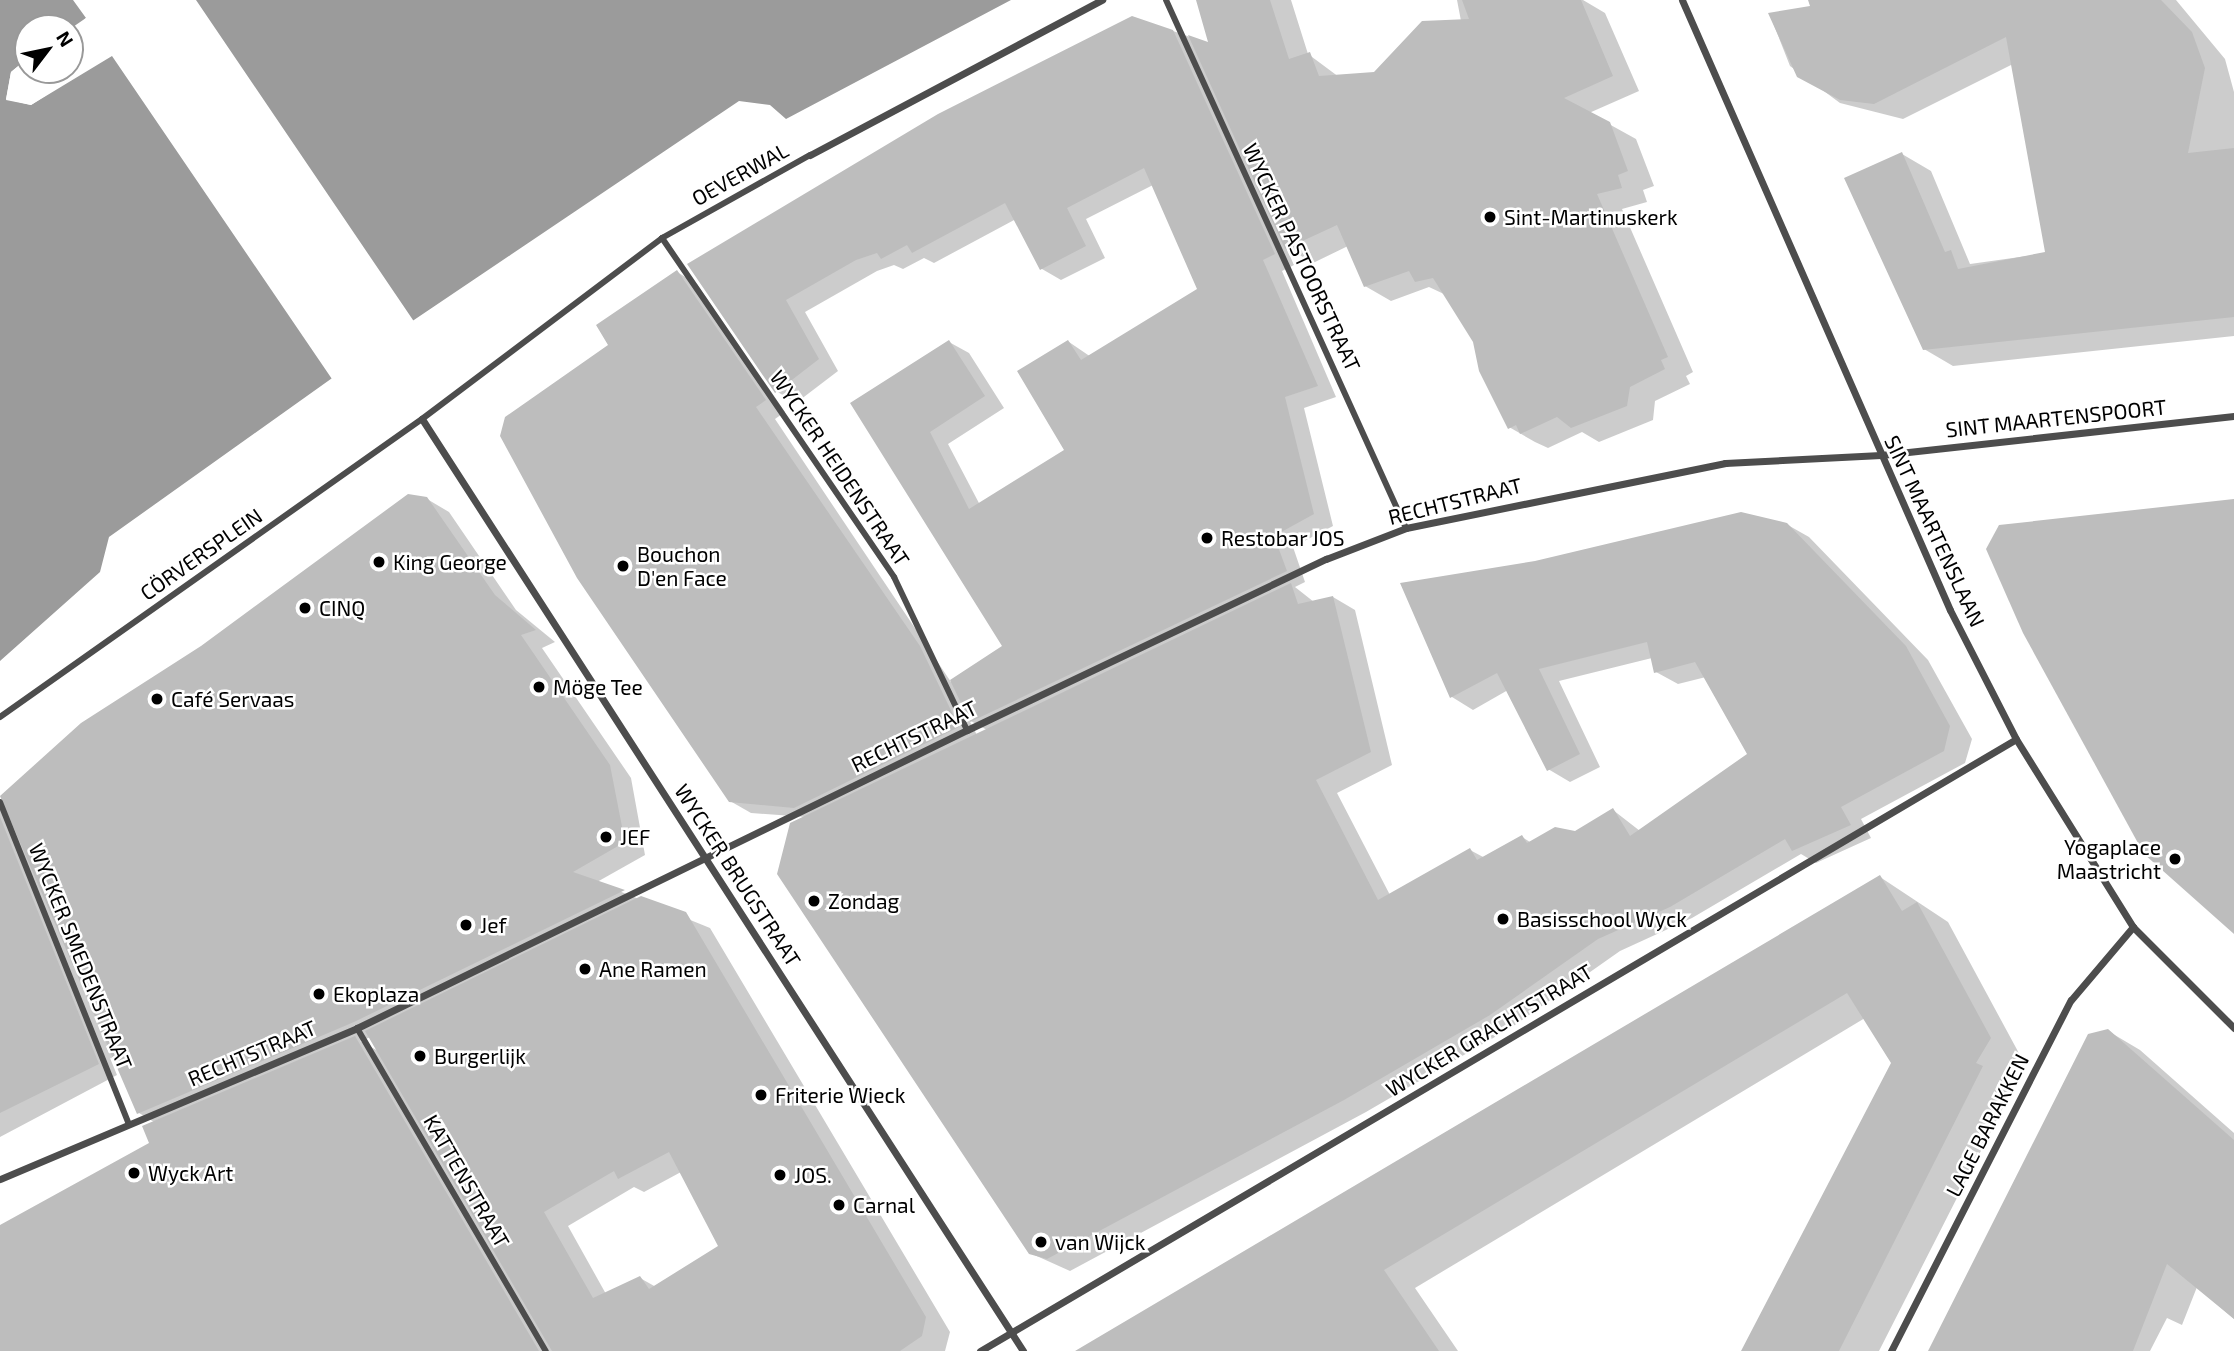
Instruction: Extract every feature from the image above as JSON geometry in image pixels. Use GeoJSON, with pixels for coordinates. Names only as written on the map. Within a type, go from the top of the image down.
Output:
{"type":"FeatureCollection","features":[{"type":"Feature","properties":{"kind":"street","name":"OEVERWAL"},"geometry":{"type":"LineString","coordinates":[[422,419],[662,238],[810,155],[1102,0]]}},
{"type":"Feature","properties":{"kind":"street","name":"WYCKER PASTOORSTRAAT"},"geometry":{"type":"LineString","coordinates":[[1166,0],[1406,528]]}},
{"type":"Feature","properties":{"kind":"street","name":"SINT MAARTENSLAAN"},"geometry":{"type":"LineString","coordinates":[[1682,0],[1881,455],[2017,739],[2133,927],[2234,1028]]}},
{"type":"Feature","properties":{"kind":"street","name":"WYCKER HEIDENSTRAAT"},"geometry":{"type":"LineString","coordinates":[[662,238],[894,577],[967,730]]}},
{"type":"Feature","properties":{"kind":"street","name":"SINT MAARTENSPOORT"},"geometry":{"type":"LineString","coordinates":[[1881,455],[2234,416]]}},
{"type":"Feature","properties":{"kind":"street","name":"CÖRVERSPLEIN"},"geometry":{"type":"LineString","coordinates":[[0,718],[422,419]]}},
{"type":"Feature","properties":{"kind":"street","name":"WYCKER BRUGSTRAAT"},"geometry":{"type":"LineString","coordinates":[[422,419],[707,857],[1023,1351]]}},
{"type":"Feature","properties":{"kind":"street","name":"RECHTSTRAAT"},"geometry":{"type":"LineString","coordinates":[[0,1179],[357,1028],[967,730],[1326,559],[1406,528],[1725,463],[1881,455]]}},
{"type":"Feature","properties":{"kind":"street","name":"WYCKER GRACHTSTRAAT"},"geometry":{"type":"LineString","coordinates":[[980,1351],[2017,739]]}},
{"type":"Feature","properties":{"kind":"street","name":"WYCKER SMEDENSTRAAT"},"geometry":{"type":"LineString","coordinates":[[0,802],[129,1124]]}},
{"type":"Feature","properties":{"kind":"street","name":"LAGE BARAKKEN"},"geometry":{"type":"LineString","coordinates":[[1891,1351],[2071,1000],[2133,927]]}},
{"type":"Feature","properties":{"kind":"street","name":"KATTENSTRAAT"},"geometry":{"type":"LineString","coordinates":[[357,1028],[546,1351]]}},
{"type":"Feature","properties":{"kind":"shaded area"},"geometry":{"type":"Polygon","coordinates":[[[0,0],[112,0],[84,19],[84,14],[14,14],[14,70],[11,72],[6,99],[31,105],[63,84],[84,84],[84,71],[193,0],[1011,0],[786,119],[770,105],[739,101],[408,324],[109,537],[100,572],[0,661],[0,0]]]}},
{"type":"Feature","properties":{"kind":"pier"},"geometry":{"type":"Polygon","coordinates":[[[73,0],[116,0],[84,23],[86,18],[73,0]]]}},
{"type":"Feature","properties":{"kind":"pier"},"geometry":{"type":"Polygon","coordinates":[[[187,0],[196,0],[415,323],[334,382],[112,56],[84,73],[84,67],[187,0]]]}},
{"type":"Feature","properties":{"kind":"pier"},"geometry":{"type":"Polygon","coordinates":[[[14,70],[10,97],[31,102],[59,84],[66,84],[31,105],[6,100],[11,72],[14,70]]]}},
{"type":"Feature","properties":{"kind":"building","name":"Sint-Martinuskerk"},"geometry":{"type":"Polygon","coordinates":[[[1196,0],[1270,0],[1289,59],[1310,52],[1319,76],[1374,72],[1422,21],[1469,19],[1462,0],[1581,0],[1613,76],[1564,98],[1610,122],[1628,171],[1618,175],[1622,188],[1597,194],[1668,357],[1661,360],[1665,369],[1630,387],[1627,406],[1571,428],[1557,417],[1520,434],[1516,425],[1508,429],[1479,371],[1473,342],[1433,278],[1415,282],[1409,271],[1364,287],[1337,225],[1285,249],[1188,35],[1208,42],[1196,0]]]}},
{"type":"Feature","properties":{"kind":"building"},"geometry":{"type":"Polygon","coordinates":[[[1808,0],[2161,0],[2192,32],[2205,68],[2188,153],[2234,148],[2234,317],[1923,350],[1844,178],[1902,152],[1945,252],[1951,250],[1958,269],[2045,252],[2006,37],[1874,104],[1840,100],[1797,77],[1768,13],[1810,6],[1808,0]]]}},
{"type":"Feature","properties":{"kind":"building"},"geometry":{"type":"Polygon","coordinates":[[[1132,16],[1173,30],[1275,254],[1263,260],[1318,386],[1285,397],[1314,514],[1274,536],[1287,571],[970,722],[950,680],[1002,646],[850,403],[949,340],[985,396],[930,432],[969,509],[1064,450],[1017,371],[1068,340],[1081,360],[1197,289],[1144,168],[1067,208],[1086,246],[1040,270],[1005,203],[912,253],[907,245],[881,259],[877,253],[856,260],[786,300],[819,359],[775,393],[687,264],[938,114],[1132,16]]]}},
{"type":"Feature","properties":{"kind":"building"},"geometry":{"type":"Polygon","coordinates":[[[677,270],[766,400],[756,407],[920,646],[959,727],[794,808],[729,802],[577,578],[500,436],[505,417],[608,345],[596,325],[677,270]]]}},
{"type":"Feature","properties":{"kind":"building"},"geometry":{"type":"Polygon","coordinates":[[[408,494],[427,497],[495,595],[536,630],[521,635],[610,765],[625,842],[573,872],[625,890],[354,1022],[137,1114],[0,796],[81,723],[201,646],[408,494]]]}},
{"type":"Feature","properties":{"kind":"building"},"geometry":{"type":"Polygon","coordinates":[[[2234,499],[2234,934],[2144,854],[2023,633],[1986,549],[1999,525],[2234,499]]]}},
{"type":"Feature","properties":{"kind":"building"},"geometry":{"type":"Polygon","coordinates":[[[1741,512],[1787,523],[1906,646],[1950,726],[1944,751],[1841,807],[1851,825],[1792,851],[1785,839],[1670,907],[1598,939],[1490,1015],[1344,1100],[1047,1259],[1029,1254],[777,874],[790,823],[1291,583],[1298,604],[1333,596],[1371,752],[1316,780],[1378,900],[1470,848],[1477,860],[1522,835],[1527,843],[1555,827],[1575,831],[1613,808],[1630,836],[1747,754],[1695,662],[1654,673],[1647,642],[1539,669],[1580,754],[1547,771],[1497,673],[1450,698],[1400,583],[1535,561],[1741,512]]]}},
{"type":"Feature","properties":{"kind":"building"},"geometry":{"type":"Polygon","coordinates":[[[0,817],[99,1064],[0,1113],[0,817]]]}},
{"type":"Feature","properties":{"kind":"building"},"geometry":{"type":"Polygon","coordinates":[[[1880,875],[1902,911],[1917,902],[1991,1038],[1976,1063],[1983,1066],[1839,1351],[1741,1351],[1891,1063],[1847,993],[1384,1270],[1439,1351],[1075,1351],[1880,875]]]}},
{"type":"Feature","properties":{"kind":"building"},"geometry":{"type":"Polygon","coordinates":[[[641,896],[686,912],[926,1317],[922,1336],[900,1351],[552,1351],[365,1031],[641,896]],[[669,1152],[618,1179],[614,1171],[544,1212],[593,1298],[640,1276],[649,1289],[718,1246],[669,1152]]]}},
{"type":"Feature","properties":{"kind":"building"},"geometry":{"type":"Polygon","coordinates":[[[2108,1029],[2234,1140],[2234,1319],[2167,1264],[2133,1351],[1928,1351],[2088,1034],[2108,1029]]]}},
{"type":"Feature","properties":{"kind":"building"},"geometry":{"type":"Polygon","coordinates":[[[355,1036],[539,1351],[0,1351],[0,1225],[149,1143],[142,1126],[355,1036]]]}},
{"type":"Feature","properties":{"kind":"place","name":"Sint-Martinuskerk"},"geometry":{"type":"Point","coordinates":[1490,217]}},
{"type":"Feature","properties":{"kind":"place","name":"Restobar JOS"},"geometry":{"type":"Point","coordinates":[1207,538]}},
{"type":"Feature","properties":{"kind":"place","name":"King George"},"geometry":{"type":"Point","coordinates":[379,562]}},
{"type":"Feature","properties":{"kind":"place","name":"Bouchon D'en Face"},"geometry":{"type":"Point","coordinates":[623,566]}},
{"type":"Feature","properties":{"kind":"place","name":"CINQ"},"geometry":{"type":"Point","coordinates":[305,608]}},
{"type":"Feature","properties":{"kind":"place","name":"Möge Tee"},"geometry":{"type":"Point","coordinates":[539,687]}},
{"type":"Feature","properties":{"kind":"place","name":"Café Servaas"},"geometry":{"type":"Point","coordinates":[157,699]}},
{"type":"Feature","properties":{"kind":"place","name":"JEF"},"geometry":{"type":"Point","coordinates":[606,837]}},
{"type":"Feature","properties":{"kind":"place","name":"Yogaplace Maastricht"},"geometry":{"type":"Point","coordinates":[2175,859]}},
{"type":"Feature","properties":{"kind":"place","name":"Zondag"},"geometry":{"type":"Point","coordinates":[814,901]}},
{"type":"Feature","properties":{"kind":"place","name":"Basisschool Wyck"},"geometry":{"type":"Point","coordinates":[1503,919]}},
{"type":"Feature","properties":{"kind":"place","name":"Jef"},"geometry":{"type":"Point","coordinates":[466,925]}},
{"type":"Feature","properties":{"kind":"place","name":"Ane Ramen"},"geometry":{"type":"Point","coordinates":[585,969]}},
{"type":"Feature","properties":{"kind":"place","name":"Ekoplaza"},"geometry":{"type":"Point","coordinates":[319,994]}},
{"type":"Feature","properties":{"kind":"place","name":"Burgerlijk"},"geometry":{"type":"Point","coordinates":[420,1056]}},
{"type":"Feature","properties":{"kind":"place","name":"Friterie Wieck"},"geometry":{"type":"Point","coordinates":[761,1095]}},
{"type":"Feature","properties":{"kind":"place","name":"Wyck Art"},"geometry":{"type":"Point","coordinates":[134,1173]}},
{"type":"Feature","properties":{"kind":"place","name":"JOS."},"geometry":{"type":"Point","coordinates":[780,1175]}},
{"type":"Feature","properties":{"kind":"place","name":"Carnal"},"geometry":{"type":"Point","coordinates":[839,1205]}},
{"type":"Feature","properties":{"kind":"place","name":"van Wijck"},"geometry":{"type":"Point","coordinates":[1041,1242]}}]}
